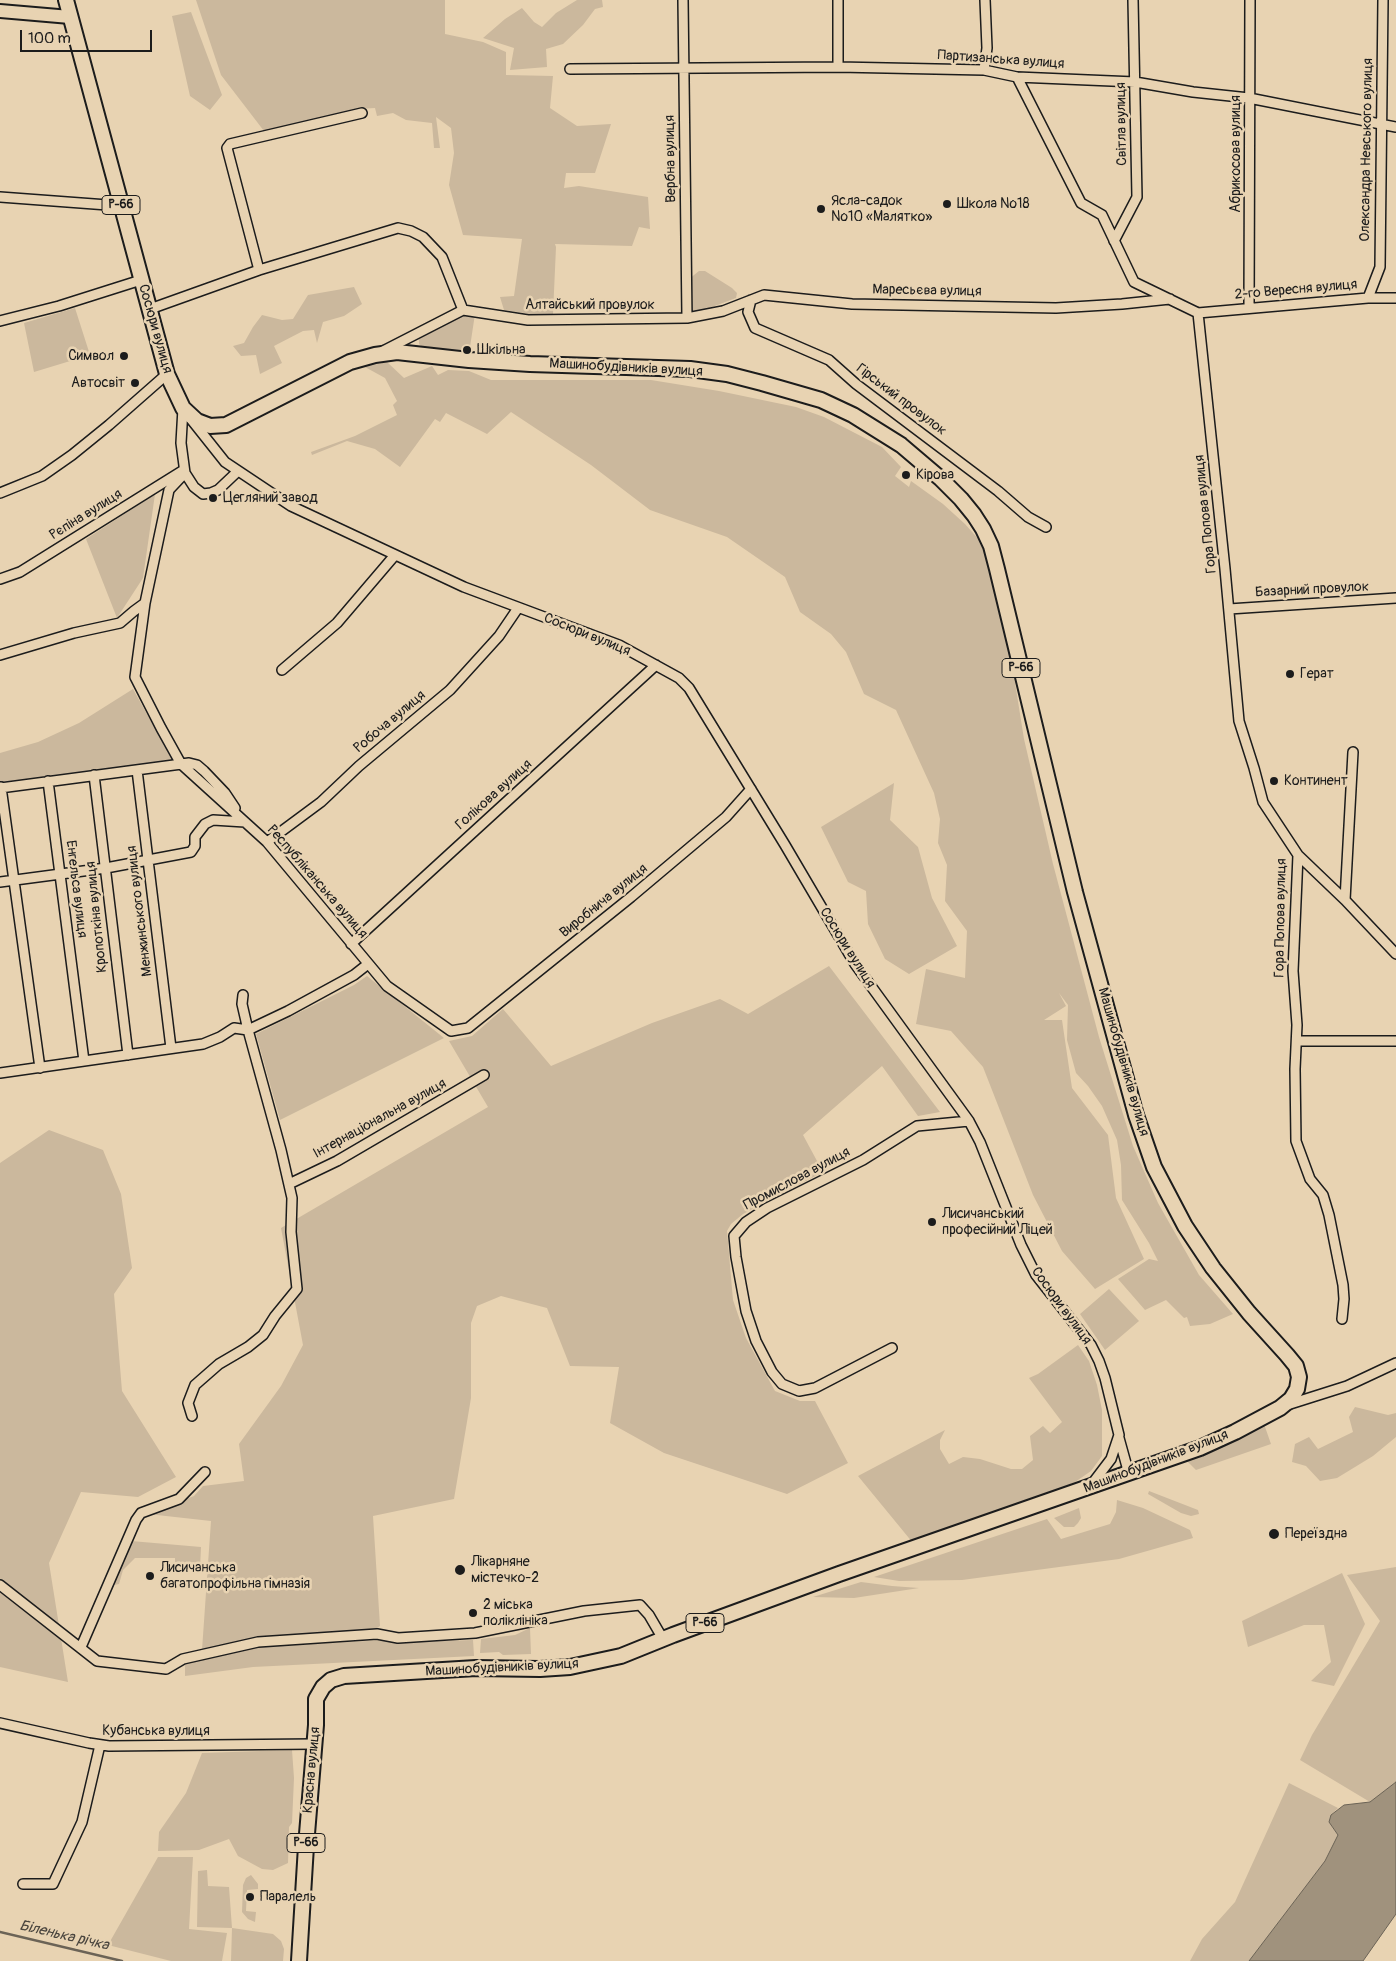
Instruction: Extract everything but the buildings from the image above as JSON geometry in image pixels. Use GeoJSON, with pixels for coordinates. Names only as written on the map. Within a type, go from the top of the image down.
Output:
{"type":"FeatureCollection","features":[{"type":"Feature","properties":{"kind":"main road","name":"Сосюри вулиця"},"geometry":{"type":"LineString","coordinates":[[66,0],[167,374],[183,408]]}},
{"type":"Feature","properties":{"kind":"main road"},"geometry":{"type":"LineString","coordinates":[[0,11],[70,16]]}},
{"type":"Feature","properties":{"kind":"main road","name":"Машинобудівників вулиця"},"geometry":{"type":"LineString","coordinates":[[183,408],[191,417],[204,424],[210,426],[226,425],[350,362],[375,355],[397,352],[470,360],[690,369],[727,374],[821,400],[853,415],[901,445],[941,478],[961,499],[983,529],[998,569],[1073,883],[1136,1114],[1154,1167],[1185,1226],[1213,1268],[1296,1366],[1299,1378],[1297,1388],[1291,1399],[1280,1408],[1200,1448],[839,1574],[621,1656],[570,1667],[540,1669],[476,1668],[344,1676],[331,1680],[323,1686],[316,1699]]}},
{"type":"Feature","properties":{"kind":"main road","name":"Красна вулиця"},"geometry":{"type":"LineString","coordinates":[[299,1961],[316,1699]]}},
{"type":"Feature","properties":{"kind":"street","name":"Вербна вулиця"},"geometry":{"type":"LineString","coordinates":[[682,0],[688,318]]}},
{"type":"Feature","properties":{"kind":"street"},"geometry":{"type":"LineString","coordinates":[[838,0],[838,67]]}},
{"type":"Feature","properties":{"kind":"street"},"geometry":{"type":"LineString","coordinates":[[984,70],[987,48],[985,0]]}},
{"type":"Feature","properties":{"kind":"street","name":"Світла вулиця"},"geometry":{"type":"LineString","coordinates":[[1114,241],[1137,197],[1133,0]]}},
{"type":"Feature","properties":{"kind":"street","name":"Абрикосова вулиця"},"geometry":{"type":"LineString","coordinates":[[1249,308],[1250,0]]}},
{"type":"Feature","properties":{"kind":"street","name":"Олександра Невського вулиця"},"geometry":{"type":"LineString","coordinates":[[1368,298],[1380,267],[1383,0]]}},
{"type":"Feature","properties":{"kind":"street","name":"Партизанська вулиця"},"geometry":{"type":"LineString","coordinates":[[570,69],[838,67],[984,70],[1016,77],[1135,82],[1193,92],[1249,98],[1396,127]]}},
{"type":"Feature","properties":{"kind":"street"},"geometry":{"type":"LineString","coordinates":[[1016,77],[1080,203],[1102,215],[1134,282],[1198,313]]}},
{"type":"Feature","properties":{"kind":"street"},"geometry":{"type":"LineString","coordinates":[[259,270],[227,148],[230,144],[362,113]]}},
{"type":"Feature","properties":{"kind":"street"},"geometry":{"type":"LineString","coordinates":[[0,197],[121,206]]}},
{"type":"Feature","properties":{"kind":"street"},"geometry":{"type":"LineString","coordinates":[[150,309],[259,270],[398,228],[411,230],[423,237],[442,257],[463,310],[375,355]]}},
{"type":"Feature","properties":{"kind":"street"},"geometry":{"type":"LineString","coordinates":[[0,321],[60,306],[141,280]]}},
{"type":"Feature","properties":{"kind":"street","name":"Маресьєва вулиця"},"geometry":{"type":"LineString","coordinates":[[688,318],[723,311],[764,295],[852,304],[1056,308],[1170,299]]}},
{"type":"Feature","properties":{"kind":"street","name":"2-го Вересня вулиця"},"geometry":{"type":"LineString","coordinates":[[1198,313],[1368,298],[1396,298]]}},
{"type":"Feature","properties":{"kind":"street","name":"Гірський провулок"},"geometry":{"type":"LineString","coordinates":[[751,300],[748,312],[755,328],[829,360],[856,384],[998,491],[1028,517],[1046,527]]}},
{"type":"Feature","properties":{"kind":"street","name":"Алтайський провулок"},"geometry":{"type":"LineString","coordinates":[[463,310],[528,320],[688,318]]}},
{"type":"Feature","properties":{"kind":"street","name":"Гора Попова вулиця"},"geometry":{"type":"LineString","coordinates":[[1198,313],[1230,608],[1239,722],[1263,802],[1298,855],[1292,971],[1298,1042],[1296,1141],[1310,1179],[1323,1194],[1329,1215],[1343,1285],[1342,1319]]}},
{"type":"Feature","properties":{"kind":"street"},"geometry":{"type":"LineString","coordinates":[[0,493],[42,476],[72,455],[109,426],[167,374]]}},
{"type":"Feature","properties":{"kind":"street"},"geometry":{"type":"LineString","coordinates":[[183,408],[181,444],[185,471],[194,487],[203,494],[211,493],[218,490],[238,472]]}},
{"type":"Feature","properties":{"kind":"street","name":"Сосюри вулиця"},"geometry":{"type":"LineString","coordinates":[[183,408],[224,462],[291,506],[464,587],[619,645],[679,678],[689,688],[854,964],[969,1120],[980,1142],[1021,1245],[1036,1275],[1091,1345],[1099,1361],[1129,1474]]}},
{"type":"Feature","properties":{"kind":"street","name":"Рєпіна вулиця"},"geometry":{"type":"LineString","coordinates":[[0,579],[20,572],[185,471]]}},
{"type":"Feature","properties":{"kind":"street","name":"Республіканська вулиця"},"geometry":{"type":"LineString","coordinates":[[185,471],[169,490],[145,603],[135,677],[160,728],[181,764],[267,842],[387,986],[451,1031],[468,1028]]}},
{"type":"Feature","properties":{"kind":"street"},"geometry":{"type":"LineString","coordinates":[[282,670],[337,623],[395,555]]}},
{"type":"Feature","properties":{"kind":"street","name":"Базарний провулок"},"geometry":{"type":"LineString","coordinates":[[1230,608],[1396,598]]}},
{"type":"Feature","properties":{"kind":"street"},"geometry":{"type":"LineString","coordinates":[[0,655],[74,633],[120,623],[145,603]]}},
{"type":"Feature","properties":{"kind":"street","name":"Робоча вулиця"},"geometry":{"type":"LineString","coordinates":[[267,842],[321,802],[359,766],[450,690],[499,636],[518,608]]}},
{"type":"Feature","properties":{"kind":"street","name":"Голікова вулиця"},"geometry":{"type":"LineString","coordinates":[[352,944],[656,665]]}},
{"type":"Feature","properties":{"kind":"street"},"geometry":{"type":"LineString","coordinates":[[1345,900],[1353,752]]}},
{"type":"Feature","properties":{"kind":"street"},"geometry":{"type":"LineString","coordinates":[[40,1068],[15,880],[0,788],[181,764]]}},
{"type":"Feature","properties":{"kind":"street","name":"Менжинського вулиця"},"geometry":{"type":"LineString","coordinates":[[137,770],[171,1048]]}},
{"type":"Feature","properties":{"kind":"street","name":"Кропоткіна вулиця"},"geometry":{"type":"LineString","coordinates":[[94,775],[128,1055]]}},
{"type":"Feature","properties":{"kind":"street","name":"Енгельса вулиця"},"geometry":{"type":"LineString","coordinates":[[48,781],[84,1060]]}},
{"type":"Feature","properties":{"kind":"street","name":"Виробнича вулиця"},"geometry":{"type":"LineString","coordinates":[[468,1028],[631,897],[719,823],[751,789]]}},
{"type":"Feature","properties":{"kind":"street"},"geometry":{"type":"LineString","coordinates":[[0,882],[106,868],[191,852],[195,846],[195,837],[204,824],[213,820],[246,822]]}},
{"type":"Feature","properties":{"kind":"street"},"geometry":{"type":"LineString","coordinates":[[1298,855],[1345,900],[1396,954]]}},
{"type":"Feature","properties":{"kind":"street"},"geometry":{"type":"LineString","coordinates":[[0,1073],[203,1044],[220,1037],[234,1028],[248,1030],[288,1011],[354,975],[368,964]]}},
{"type":"Feature","properties":{"kind":"street"},"geometry":{"type":"LineString","coordinates":[[192,1416],[188,1403],[195,1385],[220,1364],[264,1335],[275,1316],[297,1289],[291,1232],[292,1198],[264,1085],[248,1030],[242,1004],[243,995]]}},
{"type":"Feature","properties":{"kind":"street"},"geometry":{"type":"LineString","coordinates":[[1298,1042],[1396,1041]]}},
{"type":"Feature","properties":{"kind":"street","name":"Інтернаціональна вулиця"},"geometry":{"type":"LineString","coordinates":[[289,1184],[337,1161],[484,1076]]}},
{"type":"Feature","properties":{"kind":"street","name":"Промислова вулиця"},"geometry":{"type":"LineString","coordinates":[[892,1348],[814,1388],[799,1391],[782,1384],[772,1372],[756,1341],[746,1311],[734,1236],[746,1222],[767,1208],[863,1160],[917,1126],[969,1120]]}},
{"type":"Feature","properties":{"kind":"street"},"geometry":{"type":"LineString","coordinates":[[1280,1408],[1347,1386],[1396,1363]]}},
{"type":"Feature","properties":{"kind":"street"},"geometry":{"type":"LineString","coordinates":[[1088,1488],[1111,1459],[1119,1435]]}},
{"type":"Feature","properties":{"kind":"street"},"geometry":{"type":"LineString","coordinates":[[81,1647],[136,1520],[141,1513],[179,1499],[205,1472]]}},
{"type":"Feature","properties":{"kind":"street"},"geometry":{"type":"LineString","coordinates":[[0,1585],[97,1661],[166,1669],[183,1659],[258,1642],[377,1634],[398,1638],[475,1633],[584,1611],[640,1605],[650,1615],[663,1639]]}},
{"type":"Feature","properties":{"kind":"street","name":"Кубанська вулиця"},"geometry":{"type":"LineString","coordinates":[[0,1723],[100,1745],[314,1744]]}},
{"type":"Feature","properties":{"kind":"street"},"geometry":{"type":"LineString","coordinates":[[23,1884],[53,1884],[82,1822],[100,1745]]}},
{"type":"Feature","properties":{"kind":"shaded area"},"geometry":{"type":"Polygon","coordinates":[[[196,0],[445,0],[445,34],[483,42],[506,52],[506,75],[553,76],[550,108],[577,126],[611,124],[595,173],[566,173],[564,188],[579,186],[648,197],[650,229],[639,227],[632,246],[555,244],[553,314],[543,316],[504,310],[500,297],[514,296],[522,239],[463,235],[449,185],[454,153],[451,128],[436,117],[440,148],[434,148],[432,123],[406,120],[393,113],[377,116],[375,108],[358,109],[264,131],[221,75],[196,0]]]}},
{"type":"Feature","properties":{"kind":"shaded area"},"geometry":{"type":"Polygon","coordinates":[[[577,0],[602,0],[603,7],[595,9],[583,25],[563,44],[546,49],[547,67],[510,70],[514,48],[483,38],[505,19],[522,8],[534,22],[542,27],[556,13],[577,0]]]}},
{"type":"Feature","properties":{"kind":"shaded area"},"geometry":{"type":"Polygon","coordinates":[[[191,12],[222,95],[210,110],[190,96],[172,16],[191,12]]]}},
{"type":"Feature","properties":{"kind":"shaded area"},"geometry":{"type":"Polygon","coordinates":[[[699,271],[705,271],[732,288],[737,293],[736,298],[704,310],[691,312],[689,279],[699,271]]]}},
{"type":"Feature","properties":{"kind":"shaded area"},"geometry":{"type":"Polygon","coordinates":[[[354,287],[362,304],[344,316],[323,322],[317,343],[314,330],[303,331],[274,346],[282,363],[260,374],[256,355],[241,356],[233,346],[244,343],[262,315],[282,320],[293,319],[308,295],[354,287]]]}},
{"type":"Feature","properties":{"kind":"shaded area"},"geometry":{"type":"Polygon","coordinates":[[[75,308],[90,355],[34,372],[24,323],[75,308]]]}},
{"type":"Feature","properties":{"kind":"shaded area"},"geometry":{"type":"Polygon","coordinates":[[[466,313],[475,314],[470,347],[462,346],[462,351],[421,346],[419,344],[419,339],[466,313]]]}},
{"type":"Feature","properties":{"kind":"shaded area"},"geometry":{"type":"Polygon","coordinates":[[[387,362],[404,378],[432,366],[438,375],[448,370],[469,371],[491,380],[651,380],[719,391],[796,407],[824,417],[882,447],[901,467],[895,476],[909,487],[911,481],[943,504],[981,542],[1005,620],[1024,739],[1053,864],[1099,1037],[1133,1146],[1158,1203],[1199,1275],[1233,1314],[1210,1324],[1190,1326],[1187,1317],[1184,1318],[1166,1300],[1145,1310],[1118,1279],[1149,1259],[1158,1261],[1122,1200],[1121,1165],[1117,1140],[1102,1106],[1076,1073],[1067,1040],[1068,1005],[1059,993],[1066,1006],[1044,1020],[1062,1020],[1072,1088],[1108,1135],[1116,1198],[1144,1259],[1095,1289],[1062,1251],[1033,1195],[983,1067],[951,1031],[916,1024],[926,969],[965,978],[967,931],[945,901],[947,865],[938,843],[940,819],[934,793],[896,710],[864,694],[846,652],[831,634],[800,612],[785,577],[727,537],[650,510],[591,465],[511,412],[487,434],[446,413],[440,422],[435,419],[400,467],[375,449],[347,441],[312,455],[311,452],[355,436],[397,415],[393,405],[397,401],[385,378],[365,367],[387,362]]]}},
{"type":"Feature","properties":{"kind":"shaded area"},"geometry":{"type":"Polygon","coordinates":[[[155,494],[143,578],[117,618],[86,539],[155,494]]]}},
{"type":"Feature","properties":{"kind":"shaded area"},"geometry":{"type":"Polygon","coordinates":[[[133,689],[177,768],[0,793],[0,753],[38,742],[79,723],[133,689]]]}},
{"type":"Feature","properties":{"kind":"shaded area"},"geometry":{"type":"Polygon","coordinates":[[[894,783],[890,820],[918,847],[932,898],[957,946],[909,974],[885,959],[868,924],[866,891],[848,882],[821,827],[894,783]]]}},
{"type":"Feature","properties":{"kind":"shaded area"},"geometry":{"type":"Polygon","coordinates":[[[829,966],[940,1112],[918,1116],[882,1066],[803,1135],[823,1172],[743,1214],[731,1224],[727,1231],[733,1300],[746,1338],[775,1391],[800,1401],[815,1401],[848,1463],[787,1494],[664,1453],[610,1423],[619,1367],[570,1366],[547,1308],[501,1296],[477,1306],[471,1323],[471,1398],[454,1499],[373,1516],[380,1626],[374,1630],[250,1639],[202,1650],[211,1521],[148,1514],[194,1496],[203,1486],[244,1481],[239,1444],[281,1386],[303,1345],[281,1228],[488,1107],[449,1041],[472,1036],[503,1009],[551,1066],[652,1023],[720,999],[748,1014],[829,966]]]}},
{"type":"Feature","properties":{"kind":"shaded area"},"geometry":{"type":"Polygon","coordinates":[[[367,976],[444,1038],[280,1120],[256,1034],[354,985],[367,976]]]}},
{"type":"Feature","properties":{"kind":"shaded area"},"geometry":{"type":"Polygon","coordinates":[[[49,1130],[103,1150],[121,1194],[132,1268],[114,1294],[122,1391],[176,1477],[138,1497],[81,1492],[49,1563],[68,1682],[0,1667],[0,1163],[49,1130]]]}},
{"type":"Feature","properties":{"kind":"shaded area"},"geometry":{"type":"Polygon","coordinates":[[[1109,1289],[1139,1321],[1105,1350],[1080,1314],[1109,1289]]]}},
{"type":"Feature","properties":{"kind":"shaded area"},"geometry":{"type":"Polygon","coordinates":[[[1078,1345],[1089,1361],[1097,1385],[1102,1410],[1102,1456],[1091,1471],[1075,1482],[1045,1495],[913,1543],[858,1476],[945,1430],[940,1440],[940,1449],[949,1464],[963,1457],[980,1459],[1011,1469],[1022,1469],[1033,1460],[1030,1436],[1043,1426],[1050,1433],[1062,1422],[1029,1378],[1038,1374],[1078,1345]]]}},
{"type":"Feature","properties":{"kind":"shaded area"},"geometry":{"type":"Polygon","coordinates":[[[1355,1407],[1388,1415],[1396,1413],[1396,1437],[1373,1456],[1337,1478],[1320,1481],[1306,1466],[1292,1462],[1295,1444],[1309,1437],[1318,1449],[1353,1432],[1349,1417],[1355,1407]]]}},
{"type":"Feature","properties":{"kind":"shaded area"},"geometry":{"type":"Polygon","coordinates":[[[1264,1424],[1271,1444],[1196,1470],[1187,1461],[1222,1441],[1264,1424]]]}},
{"type":"Feature","properties":{"kind":"shaded area"},"geometry":{"type":"Polygon","coordinates":[[[1149,1491],[1198,1510],[1199,1514],[1191,1516],[1181,1513],[1148,1494],[1149,1491]]]}},
{"type":"Feature","properties":{"kind":"shaded area"},"geometry":{"type":"Polygon","coordinates":[[[1117,1500],[1143,1508],[1190,1530],[1193,1538],[1119,1559],[962,1580],[899,1581],[874,1577],[1047,1519],[1061,1539],[1110,1524],[1116,1512],[1117,1500]]]}},
{"type":"Feature","properties":{"kind":"shaded area"},"geometry":{"type":"Polygon","coordinates":[[[1079,1508],[1081,1518],[1074,1527],[1064,1527],[1054,1518],[1079,1508]]]}},
{"type":"Feature","properties":{"kind":"shaded area"},"geometry":{"type":"Polygon","coordinates":[[[131,1541],[201,1547],[200,1569],[175,1568],[175,1558],[135,1558],[123,1570],[119,1584],[114,1585],[115,1576],[131,1541]]]}},
{"type":"Feature","properties":{"kind":"shaded area"},"geometry":{"type":"Polygon","coordinates":[[[1396,1567],[1396,1782],[1370,1802],[1300,1760],[1312,1735],[1380,1621],[1347,1575],[1396,1567]]]}},
{"type":"Feature","properties":{"kind":"shaded area"},"geometry":{"type":"Polygon","coordinates":[[[1342,1573],[1365,1624],[1334,1686],[1311,1681],[1331,1662],[1324,1625],[1304,1625],[1248,1647],[1242,1621],[1342,1573]]]}},
{"type":"Feature","properties":{"kind":"shaded area"},"geometry":{"type":"Polygon","coordinates":[[[861,1582],[919,1588],[854,1598],[813,1597],[861,1582]]]}},
{"type":"Feature","properties":{"kind":"shaded area"},"geometry":{"type":"Polygon","coordinates":[[[530,1628],[531,1654],[503,1655],[499,1652],[480,1653],[481,1639],[515,1635],[530,1628]]]}},
{"type":"Feature","properties":{"kind":"shaded area"},"geometry":{"type":"Polygon","coordinates":[[[386,1640],[412,1642],[473,1640],[474,1656],[253,1667],[185,1676],[185,1663],[253,1647],[386,1640]]]}},
{"type":"Feature","properties":{"kind":"shaded area"},"geometry":{"type":"Polygon","coordinates":[[[292,1750],[294,1778],[292,1823],[289,1827],[288,1863],[273,1870],[262,1869],[238,1856],[229,1839],[199,1850],[158,1851],[159,1832],[186,1793],[202,1753],[292,1750]]]}},
{"type":"Feature","properties":{"kind":"shaded area"},"geometry":{"type":"Polygon","coordinates":[[[1396,1782],[1396,1914],[1363,1961],[1249,1961],[1325,1861],[1338,1835],[1329,1822],[1331,1815],[1344,1805],[1370,1802],[1396,1782]]]}},
{"type":"Feature","properties":{"kind":"shaded area"},"geometry":{"type":"Polygon","coordinates":[[[1289,1783],[1338,1808],[1331,1815],[1332,1827],[1339,1835],[1325,1861],[1249,1961],[1190,1961],[1202,1939],[1235,1902],[1289,1783]]]}},
{"type":"Feature","properties":{"kind":"shaded area"},"geometry":{"type":"Polygon","coordinates":[[[158,1857],[193,1857],[189,1929],[227,1933],[222,1961],[171,1961],[108,1945],[158,1857]]]}},
{"type":"Feature","properties":{"kind":"shaded area"},"geometry":{"type":"Polygon","coordinates":[[[207,1870],[208,1886],[229,1887],[232,1928],[197,1927],[198,1871],[207,1870]]]}},
{"type":"Feature","properties":{"kind":"shaded area"},"geometry":{"type":"Polygon","coordinates":[[[251,1875],[258,1884],[258,1889],[247,1890],[246,1911],[256,1912],[255,1922],[248,1919],[242,1912],[243,1885],[246,1878],[251,1875]]]}},
{"type":"Feature","properties":{"kind":"shaded area"},"geometry":{"type":"Polygon","coordinates":[[[232,1928],[273,1934],[281,1941],[284,1949],[283,1961],[231,1961],[232,1928]]]}},
{"type":"Feature","properties":{"kind":"waterway","name":"Біленька річка"},"geometry":{"type":"LineString","coordinates":[[0,1932],[122,1961]]}},
{"type":"Feature","properties":{"kind":"place","name":"Школа №18"},"geometry":{"type":"Point","coordinates":[947,204]}},
{"type":"Feature","properties":{"kind":"place","name":"Ясла-садок №10 «Малятко»"},"geometry":{"type":"Point","coordinates":[821,209]}},
{"type":"Feature","properties":{"kind":"place","name":"Шкільна"},"geometry":{"type":"Point","coordinates":[467,350]}},
{"type":"Feature","properties":{"kind":"place","name":"Символ"},"geometry":{"type":"Point","coordinates":[124,356]}},
{"type":"Feature","properties":{"kind":"place","name":"Автосвіт"},"geometry":{"type":"Point","coordinates":[135,383]}},
{"type":"Feature","properties":{"kind":"place","name":"Кірова"},"geometry":{"type":"Point","coordinates":[906,475]}},
{"type":"Feature","properties":{"kind":"place","name":"Цегляний завод"},"geometry":{"type":"Point","coordinates":[213,498]}},
{"type":"Feature","properties":{"kind":"place","name":"Герат"},"geometry":{"type":"Point","coordinates":[1290,674]}},
{"type":"Feature","properties":{"kind":"place","name":"Континент"},"geometry":{"type":"Point","coordinates":[1274,781]}},
{"type":"Feature","properties":{"kind":"place","name":"Лисичанський професійний Ліцей"},"geometry":{"type":"Point","coordinates":[932,1222]}},
{"type":"Feature","properties":{"kind":"place","name":"Переїздна"},"geometry":{"type":"Point","coordinates":[1274,1534]}},
{"type":"Feature","properties":{"kind":"place","name":"Лікарняне містечко-2"},"geometry":{"type":"Point","coordinates":[460,1570]}},
{"type":"Feature","properties":{"kind":"place","name":"Лисичанська багатопрофільна гімназія"},"geometry":{"type":"Point","coordinates":[150,1576]}},
{"type":"Feature","properties":{"kind":"place","name":"2 міська поліклініка"},"geometry":{"type":"Point","coordinates":[473,1613]}},
{"type":"Feature","properties":{"kind":"place","name":"Паралель"},"geometry":{"type":"Point","coordinates":[250,1897]}}]}
